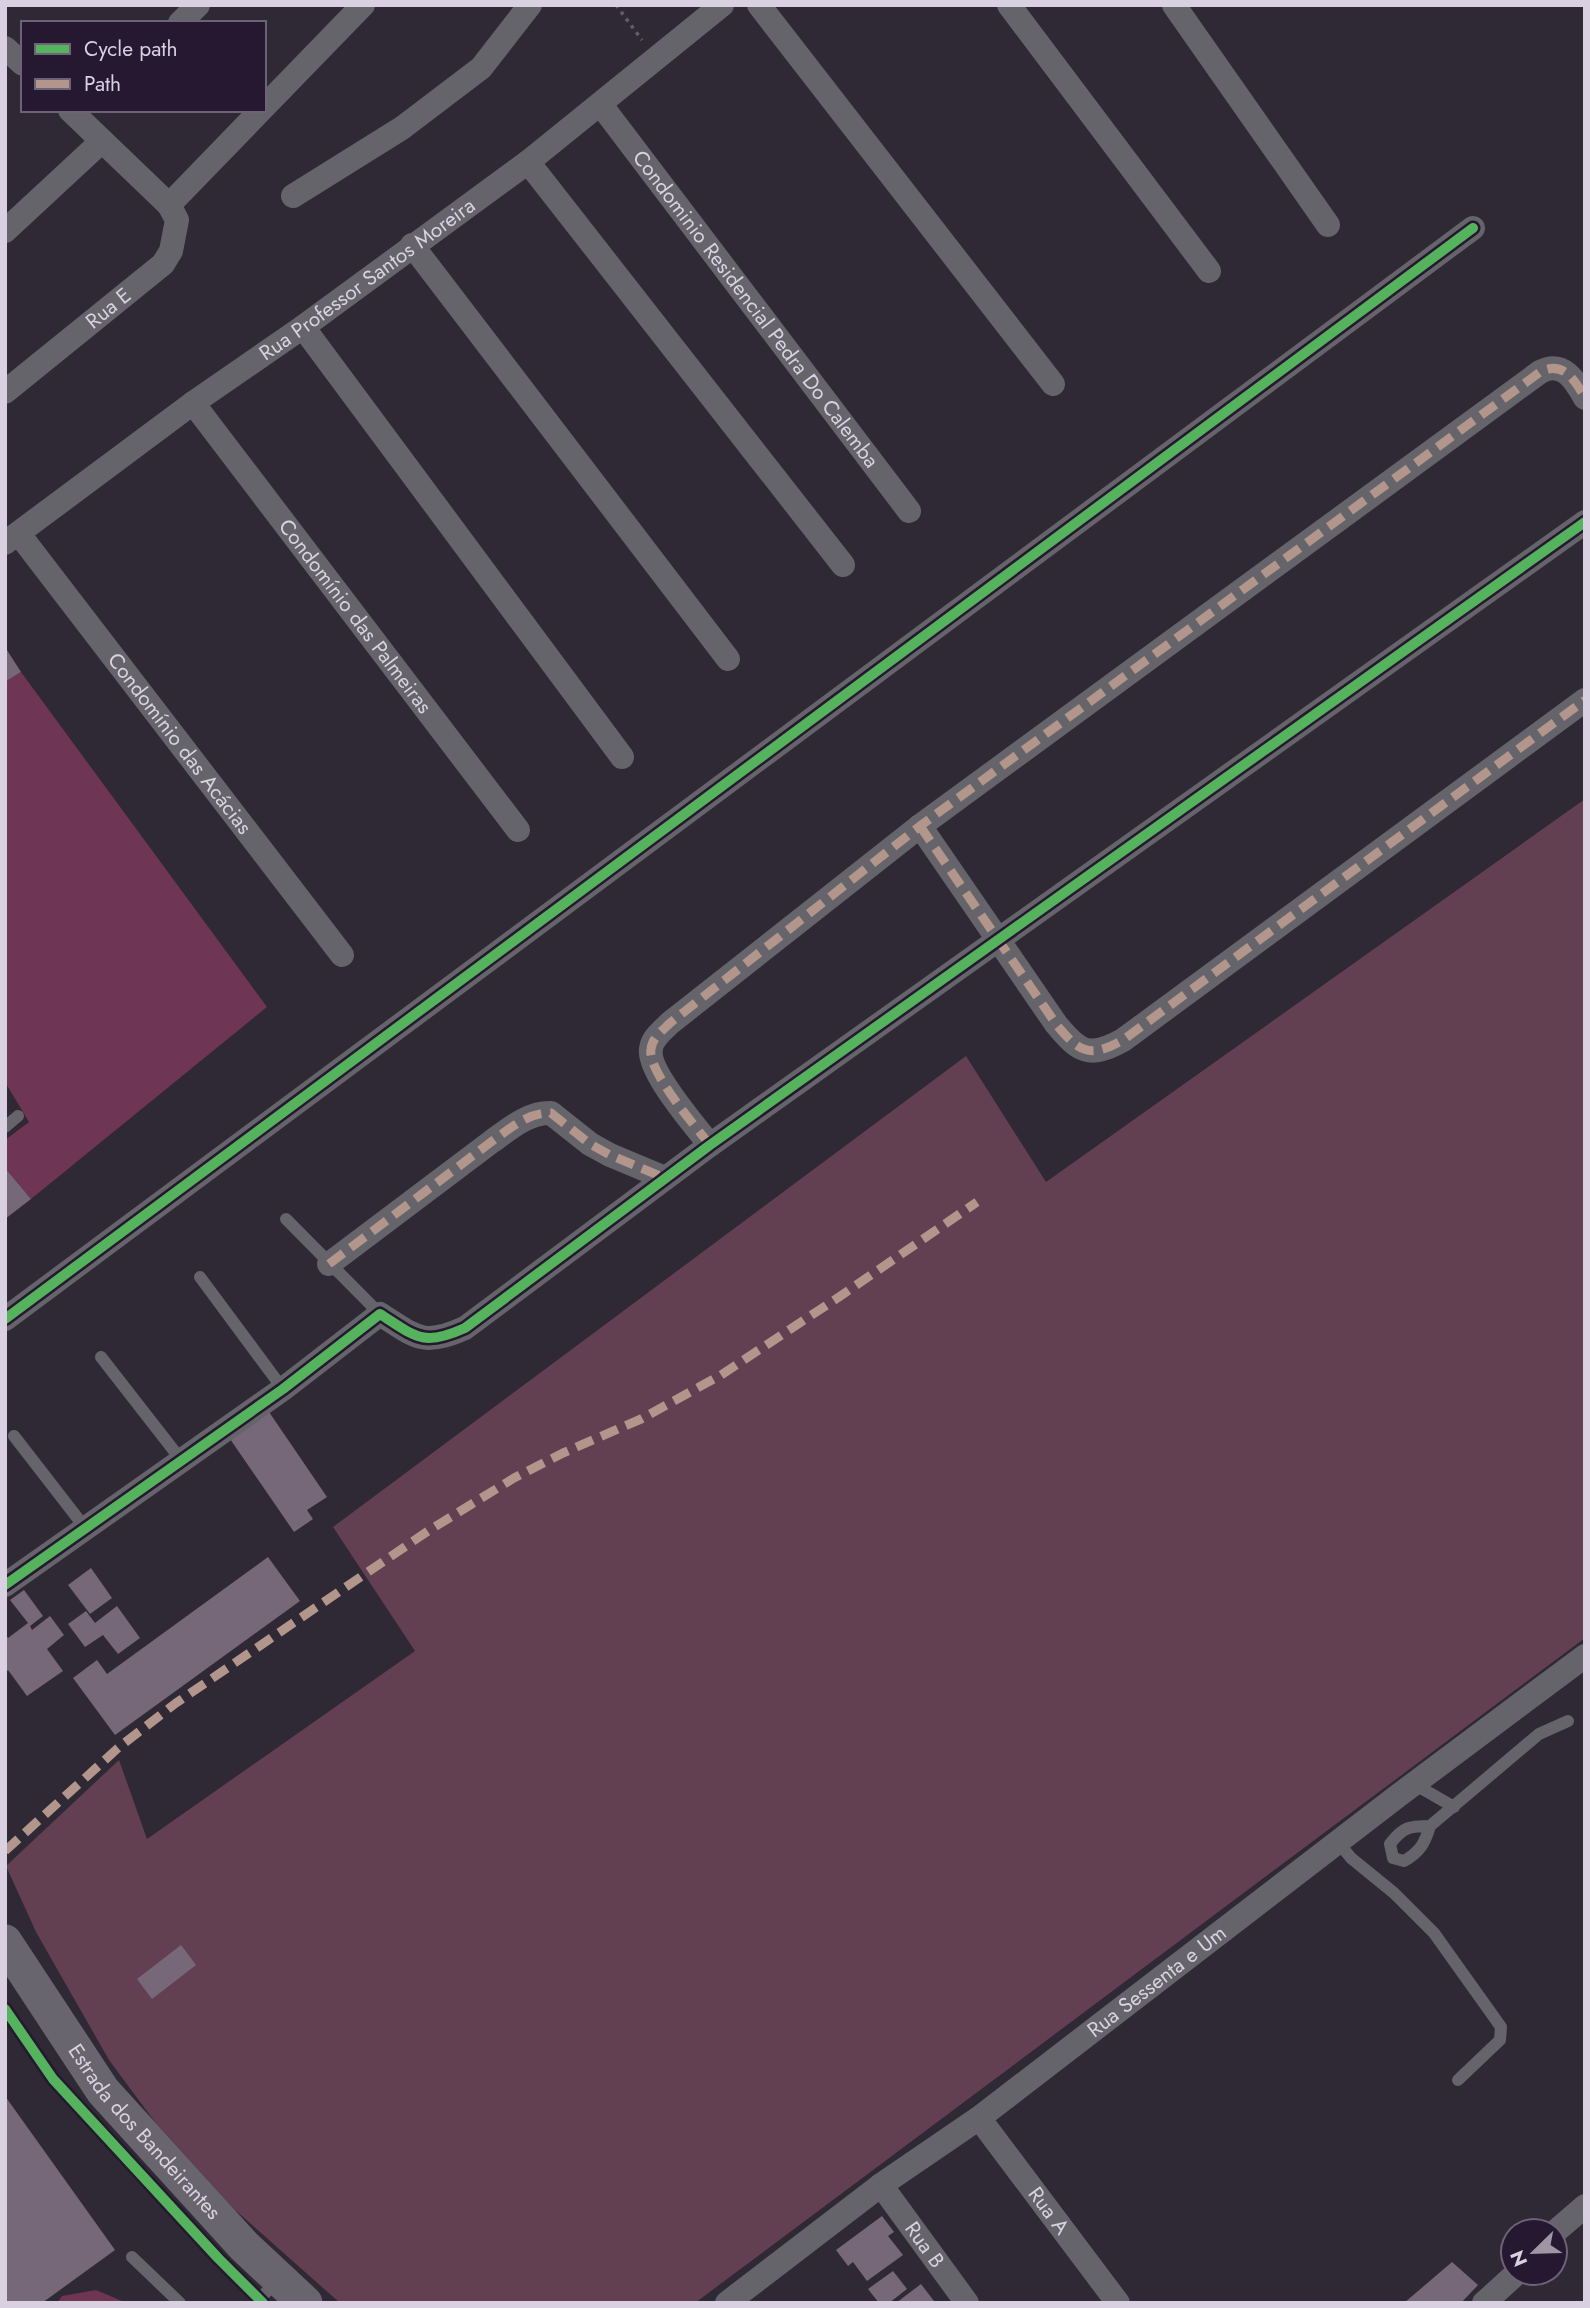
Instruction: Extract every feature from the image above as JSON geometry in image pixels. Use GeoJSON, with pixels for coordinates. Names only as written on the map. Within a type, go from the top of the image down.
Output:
{"type":"FeatureCollection","features":[{"type":"Feature","properties":{"kind":"main road","name":"Estrada dos Bandeirantes"},"geometry":{"type":"LineString","coordinates":[[5,1941],[103,2091],[244,2246],[267,2291],[305,2303]]}},
{"type":"Feature","properties":{"kind":"street"},"geometry":{"type":"LineString","coordinates":[[182,21],[198,5]]}},
{"type":"Feature","properties":{"kind":"street"},"geometry":{"type":"LineString","coordinates":[[266,106],[363,5]]}},
{"type":"Feature","properties":{"kind":"street"},"geometry":{"type":"LineString","coordinates":[[293,196],[402,128],[481,68],[530,5]]}},
{"type":"Feature","properties":{"kind":"street","name":"Rua Professor Santos Moreira"},"geometry":{"type":"LineString","coordinates":[[12,538],[193,403],[303,327],[528,162],[722,5]]}},
{"type":"Feature","properties":{"kind":"street"},"geometry":{"type":"LineString","coordinates":[[760,5],[1053,384]]}},
{"type":"Feature","properties":{"kind":"street"},"geometry":{"type":"LineString","coordinates":[[1009,5],[1209,271]]}},
{"type":"Feature","properties":{"kind":"street"},"geometry":{"type":"LineString","coordinates":[[1174,5],[1328,225]]}},
{"type":"Feature","properties":{"kind":"street","name":"Condominio Residencial Pedra Do Calemba"},"geometry":{"type":"LineString","coordinates":[[601,105],[909,511]]}},
{"type":"Feature","properties":{"kind":"street"},"geometry":{"type":"LineString","coordinates":[[80,114],[102,141],[169,205],[260,112]]}},
{"type":"Feature","properties":{"kind":"street"},"geometry":{"type":"LineString","coordinates":[[5,231],[102,141]]}},
{"type":"Feature","properties":{"kind":"street"},"geometry":{"type":"LineString","coordinates":[[528,162],[843,565]]}},
{"type":"Feature","properties":{"kind":"street","name":"Rua E"},"geometry":{"type":"LineString","coordinates":[[5,392],[163,264],[171,251],[177,220],[169,205]]}},
{"type":"Feature","properties":{"kind":"street"},"geometry":{"type":"LineString","coordinates":[[5,1319],[1473,228]]}},
{"type":"Feature","properties":{"kind":"street"},"geometry":{"type":"LineString","coordinates":[[412,245],[728,659]]}},
{"type":"Feature","properties":{"kind":"street"},"geometry":{"type":"LineString","coordinates":[[303,327],[622,757]]}},
{"type":"Feature","properties":{"kind":"street"},"geometry":{"type":"LineString","coordinates":[[710,1145],[663,1083],[650,1052],[653,1041],[670,1023],[920,826],[1540,372],[1561,369],[1577,384],[1585,398]]}},
{"type":"Feature","properties":{"kind":"street","name":"Condomínio das Palmeiras"},"geometry":{"type":"LineString","coordinates":[[193,403],[518,830]]}},
{"type":"Feature","properties":{"kind":"street"},"geometry":{"type":"LineString","coordinates":[[5,1585],[283,1389],[380,1314],[427,1339],[444,1338],[464,1328],[710,1145],[1585,522]]}},
{"type":"Feature","properties":{"kind":"street","name":"Condomínio das Acácias"},"geometry":{"type":"LineString","coordinates":[[12,538],[342,955]]}},
{"type":"Feature","properties":{"kind":"street"},"geometry":{"type":"LineString","coordinates":[[920,826],[1056,1024],[1071,1042],[1082,1050],[1094,1052],[1123,1040],[1585,700]]}},
{"type":"Feature","properties":{"kind":"street"},"geometry":{"type":"LineString","coordinates":[[329,1264],[491,1142],[517,1124],[538,1114],[551,1113],[610,1155],[665,1178]]}},
{"type":"Feature","properties":{"kind":"street","name":"Rua Sessenta e Um"},"geometry":{"type":"LineString","coordinates":[[727,2303],[881,2185],[979,2118],[1585,1656]]}},
{"type":"Feature","properties":{"kind":"street","name":"Rua A"},"geometry":{"type":"LineString","coordinates":[[979,2118],[1118,2303]]}},
{"type":"Feature","properties":{"kind":"street","name":"Rua B"},"geometry":{"type":"LineString","coordinates":[[881,2185],[967,2303]]}},
{"type":"Feature","properties":{"kind":"street"},"geometry":{"type":"LineString","coordinates":[[1569,2220],[1585,2206]]}},
{"type":"Feature","properties":{"kind":"street"},"geometry":{"type":"LineString","coordinates":[[1484,2303],[1502,2287]]}},
{"type":"Feature","properties":{"kind":"lane"},"geometry":{"type":"LineString","coordinates":[[5,1127],[18,1116]]}},
{"type":"Feature","properties":{"kind":"lane"},"geometry":{"type":"LineString","coordinates":[[286,1219],[380,1314]]}},
{"type":"Feature","properties":{"kind":"lane"},"geometry":{"type":"LineString","coordinates":[[200,1277],[283,1389]]}},
{"type":"Feature","properties":{"kind":"lane"},"geometry":{"type":"LineString","coordinates":[[101,1357],[182,1461]]}},
{"type":"Feature","properties":{"kind":"lane"},"geometry":{"type":"LineString","coordinates":[[14,1436],[86,1529]]}},
{"type":"Feature","properties":{"kind":"lane"},"geometry":{"type":"LineString","coordinates":[[1430,1826],[1539,1734],[1568,1721]]}},
{"type":"Feature","properties":{"kind":"lane"},"geometry":{"type":"LineString","coordinates":[[1414,1784],[1454,1807]]}},
{"type":"Feature","properties":{"kind":"lane"},"geometry":{"type":"LineString","coordinates":[[1338,1842],[1351,1858],[1394,1893],[1434,1933],[1501,2027],[1500,2040],[1458,2080]]}},
{"type":"Feature","properties":{"kind":"lane"},"geometry":{"type":"LineString","coordinates":[[132,2257],[180,2303]]}},
{"type":"Feature","properties":{"kind":"path"},"geometry":{"type":"LineString","coordinates":[[617,5],[656,59]]}},
{"type":"Feature","properties":{"kind":"shaded area"},"geometry":{"type":"Polygon","coordinates":[[[21,672],[267,1007],[31,1199],[5,1168],[5,1140],[29,1122],[5,1082],[5,682],[21,672]]]}},
{"type":"Feature","properties":{"kind":"shaded area"},"geometry":{"type":"Polygon","coordinates":[[[1585,799],[1585,1638],[695,2303],[340,2303],[234,2209],[155,2122],[109,2060],[36,1932],[6,1866],[119,1760],[147,1839],[415,1651],[333,1527],[966,1056],[1046,1182],[1585,799]]]}},
{"type":"Feature","properties":{"kind":"shaded area"},"geometry":{"type":"Polygon","coordinates":[[[96,2290],[127,2303],[57,2303],[62,2296],[96,2290]]]}},
{"type":"Feature","properties":{"kind":"building"},"geometry":{"type":"Polygon","coordinates":[[[5,647],[21,672],[5,682],[5,647]]]}},
{"type":"Feature","properties":{"kind":"building"},"geometry":{"type":"Polygon","coordinates":[[[5,1168],[31,1199],[5,1219],[5,1168]]]}},
{"type":"Feature","properties":{"kind":"building"},"geometry":{"type":"Polygon","coordinates":[[[267,1409],[327,1497],[307,1510],[313,1519],[294,1532],[228,1436],[267,1409]]]}},
{"type":"Feature","properties":{"kind":"building"},"geometry":{"type":"Polygon","coordinates":[[[268,1557],[300,1601],[115,1735],[73,1678],[97,1660],[107,1674],[268,1557]]]}},
{"type":"Feature","properties":{"kind":"building"},"geometry":{"type":"Polygon","coordinates":[[[91,1568],[112,1598],[90,1614],[68,1585],[91,1568]]]}},
{"type":"Feature","properties":{"kind":"building"},"geometry":{"type":"Polygon","coordinates":[[[24,1590],[43,1616],[30,1626],[32,1630],[50,1616],[64,1635],[47,1649],[63,1671],[27,1696],[8,1670],[5,1673],[5,1633],[8,1638],[28,1623],[10,1600],[24,1590]]]}},
{"type":"Feature","properties":{"kind":"building"},"geometry":{"type":"Polygon","coordinates":[[[117,1606],[140,1638],[118,1654],[103,1635],[85,1647],[68,1624],[86,1611],[95,1623],[117,1606]]]}},
{"type":"Feature","properties":{"kind":"building"},"geometry":{"type":"Polygon","coordinates":[[[181,1945],[196,1965],[152,1999],[137,1979],[181,1945]]]}},
{"type":"Feature","properties":{"kind":"building"},"geometry":{"type":"Polygon","coordinates":[[[5,2096],[115,2250],[42,2303],[5,2303],[5,2096]]]}},
{"type":"Feature","properties":{"kind":"building"},"geometry":{"type":"Polygon","coordinates":[[[882,2216],[894,2232],[888,2236],[903,2255],[867,2281],[853,2262],[848,2266],[836,2250],[882,2216]]]}},
{"type":"Feature","properties":{"kind":"building"},"geometry":{"type":"Polygon","coordinates":[[[1452,2262],[1478,2285],[1461,2303],[1404,2303],[1452,2262]]]}},
{"type":"Feature","properties":{"kind":"building"},"geometry":{"type":"Polygon","coordinates":[[[893,2271],[907,2289],[889,2303],[879,2303],[868,2289],[893,2271]]]}},
{"type":"Feature","properties":{"kind":"building"},"geometry":{"type":"Polygon","coordinates":[[[921,2284],[934,2301],[896,2303],[921,2284]]]}},
{"type":"Feature","properties":{"kind":"marked path"},"geometry":{"type":"LineString","coordinates":[[710,1145],[664,1084],[652,1059],[653,1041],[670,1023],[920,826],[1540,372],[1555,368],[1562,370],[1585,398]]}},
{"type":"Feature","properties":{"kind":"marked path"},"geometry":{"type":"LineString","coordinates":[[920,826],[1056,1024],[1071,1041],[1085,1050],[1093,1051],[1123,1040],[1585,700]]}},
{"type":"Feature","properties":{"kind":"marked path"},"geometry":{"type":"LineString","coordinates":[[329,1264],[504,1132],[534,1115],[551,1113],[590,1144],[665,1178]]}},
{"type":"Feature","properties":{"kind":"marked path"},"geometry":{"type":"LineString","coordinates":[[5,1851],[118,1748],[176,1703],[428,1531],[514,1478],[641,1419],[721,1375],[977,1202]]}},
{"type":"Feature","properties":{"kind":"cycle path"},"geometry":{"type":"LineString","coordinates":[[5,1319],[1473,228]]}},
{"type":"Feature","properties":{"kind":"cycle path"},"geometry":{"type":"LineString","coordinates":[[5,1585],[283,1389],[380,1314],[420,1337],[439,1337],[465,1328],[710,1145],[1585,522]]}},
{"type":"Feature","properties":{"kind":"cycle path"},"geometry":{"type":"LineString","coordinates":[[5,2009],[53,2079],[263,2303]]}}]}
